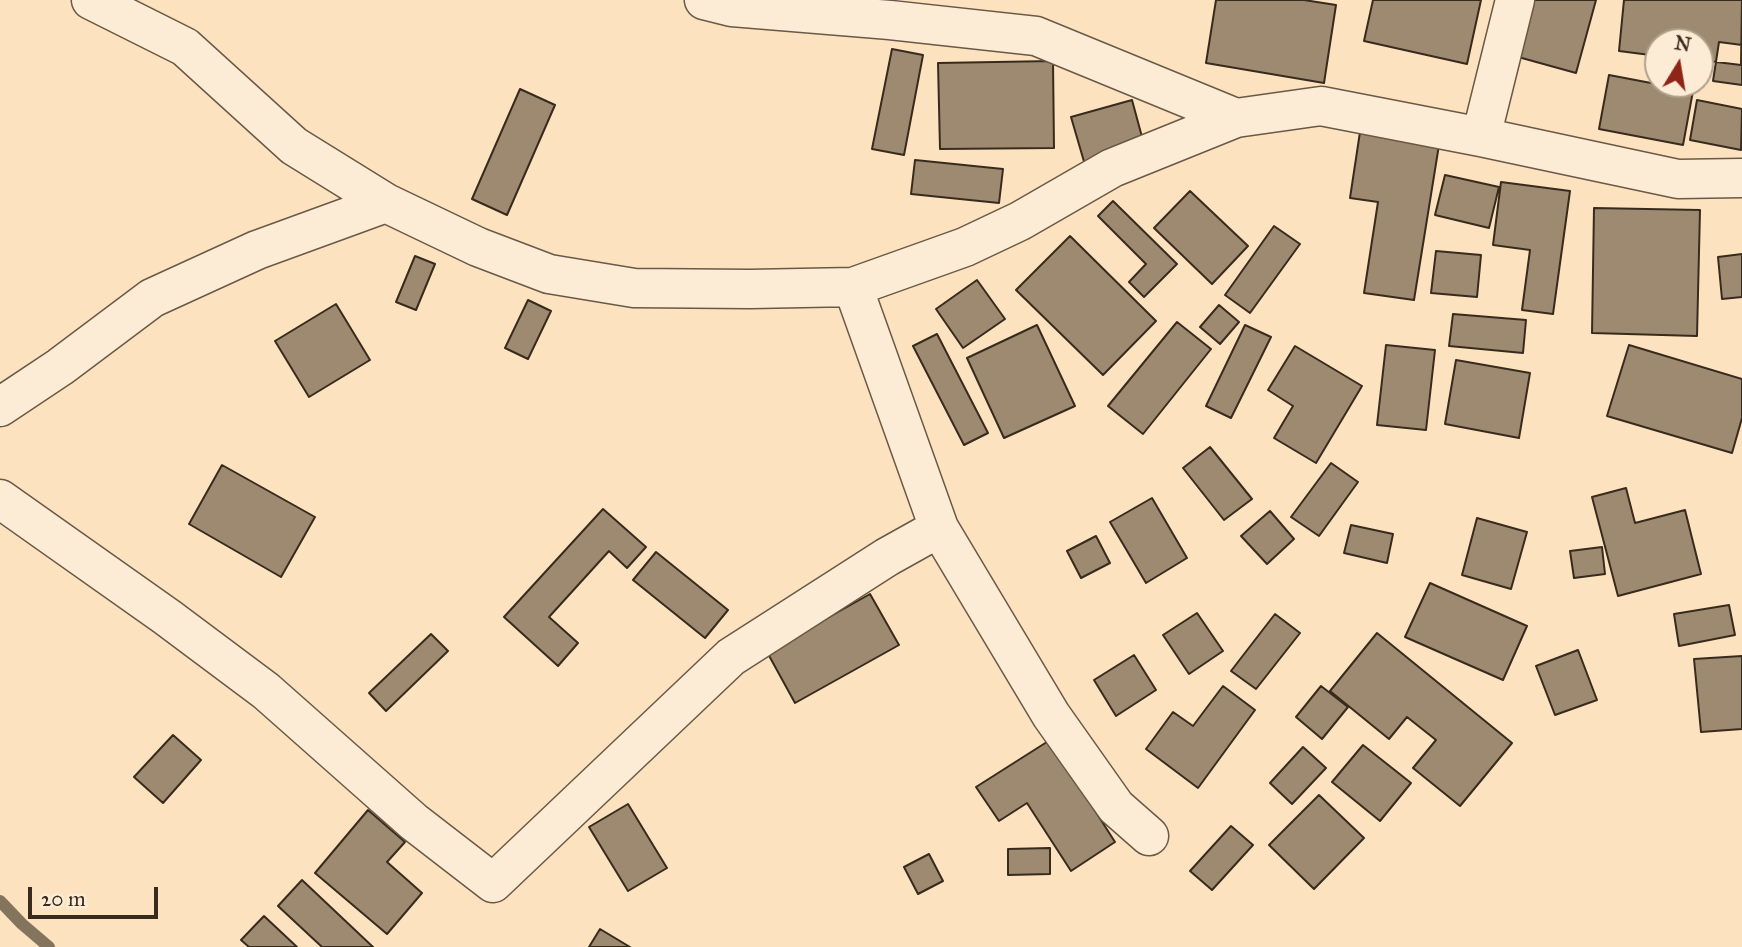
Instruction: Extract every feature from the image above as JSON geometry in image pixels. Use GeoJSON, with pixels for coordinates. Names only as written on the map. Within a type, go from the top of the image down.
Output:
{"type":"FeatureCollection","features":[{"type":"Feature","properties":{"kind":"street"},"geometry":{"type":"LineString","coordinates":[[91,0],[185,47],[294,146],[386,203],[478,247],[549,274],[634,288],[853,287],[965,247],[1020,221],[1112,168],[1236,118],[1321,106],[1678,179],[1742,178]]}},
{"type":"Feature","properties":{"kind":"street"},"geometry":{"type":"LineString","coordinates":[[704,0],[732,7],[1036,36],[1236,118]]}},
{"type":"Feature","properties":{"kind":"street"},"geometry":{"type":"LineString","coordinates":[[1481,137],[1515,0]]}},
{"type":"Feature","properties":{"kind":"street"},"geometry":{"type":"LineString","coordinates":[[0,407],[60,368],[152,298],[257,250],[386,203]]}},
{"type":"Feature","properties":{"kind":"street"},"geometry":{"type":"LineString","coordinates":[[853,287],[939,528],[1051,715],[1116,807],[1149,836]]}},
{"type":"Feature","properties":{"kind":"street"},"geometry":{"type":"LineString","coordinates":[[0,499],[266,691],[414,822],[493,883],[731,657],[887,557],[939,528]]}},
{"type":"Feature","properties":{"kind":"building"},"geometry":{"type":"Polygon","coordinates":[[[1216,0],[1304,0],[1336,5],[1324,83],[1206,63],[1216,0]]]}},
{"type":"Feature","properties":{"kind":"building"},"geometry":{"type":"Polygon","coordinates":[[[1373,0],[1481,0],[1467,64],[1364,41],[1373,0]]]}},
{"type":"Feature","properties":{"kind":"building"},"geometry":{"type":"Polygon","coordinates":[[[1526,0],[1596,0],[1576,73],[1511,55],[1526,0]]]}},
{"type":"Feature","properties":{"kind":"building"},"geometry":{"type":"Polygon","coordinates":[[[1624,0],[1742,0],[1741,65],[1714,62],[1714,28],[1644,28],[1644,54],[1619,51],[1624,0]]]}},
{"type":"Feature","properties":{"kind":"building"},"geometry":{"type":"Polygon","coordinates":[[[1719,42],[1742,45],[1742,85],[1714,81],[1719,42]]]}},
{"type":"Feature","properties":{"kind":"building"},"geometry":{"type":"Polygon","coordinates":[[[892,49],[923,55],[904,155],[872,149],[892,49]]]}},
{"type":"Feature","properties":{"kind":"building"},"geometry":{"type":"Polygon","coordinates":[[[1053,61],[1054,148],[940,149],[938,63],[1053,61]]]}},
{"type":"Feature","properties":{"kind":"building"},"geometry":{"type":"Polygon","coordinates":[[[1609,75],[1644,82],[1644,98],[1692,98],[1683,145],[1599,129],[1609,75]]]}},
{"type":"Feature","properties":{"kind":"building"},"geometry":{"type":"Polygon","coordinates":[[[520,89],[555,105],[507,215],[472,199],[520,89]]]}},
{"type":"Feature","properties":{"kind":"building"},"geometry":{"type":"Polygon","coordinates":[[[1132,100],[1145,148],[1085,165],[1071,117],[1132,100]]]}},
{"type":"Feature","properties":{"kind":"building"},"geometry":{"type":"Polygon","coordinates":[[[1697,100],[1742,109],[1741,150],[1690,140],[1697,100]]]}},
{"type":"Feature","properties":{"kind":"building"},"geometry":{"type":"Polygon","coordinates":[[[1360,132],[1439,145],[1414,300],[1364,293],[1378,202],[1350,198],[1360,132]]]}},
{"type":"Feature","properties":{"kind":"building"},"geometry":{"type":"Polygon","coordinates":[[[915,160],[1003,169],[999,203],[911,194],[915,160]]]}},
{"type":"Feature","properties":{"kind":"building"},"geometry":{"type":"Polygon","coordinates":[[[1445,175],[1499,187],[1489,228],[1435,215],[1445,175]]]}},
{"type":"Feature","properties":{"kind":"building"},"geometry":{"type":"Polygon","coordinates":[[[1501,182],[1570,191],[1553,314],[1522,310],[1530,250],[1493,245],[1501,182]]]}},
{"type":"Feature","properties":{"kind":"building"},"geometry":{"type":"Polygon","coordinates":[[[1190,191],[1248,246],[1212,284],[1154,228],[1190,191]]]}},
{"type":"Feature","properties":{"kind":"building"},"geometry":{"type":"Polygon","coordinates":[[[1113,201],[1177,264],[1144,297],[1129,282],[1146,264],[1098,216],[1113,201]]]}},
{"type":"Feature","properties":{"kind":"building"},"geometry":{"type":"Polygon","coordinates":[[[1594,208],[1700,210],[1697,336],[1592,333],[1594,208]]]}},
{"type":"Feature","properties":{"kind":"building"},"geometry":{"type":"Polygon","coordinates":[[[1274,226],[1300,244],[1250,313],[1225,295],[1274,226]]]}},
{"type":"Feature","properties":{"kind":"building"},"geometry":{"type":"Polygon","coordinates":[[[1070,236],[1156,321],[1103,375],[1016,290],[1070,236]]]}},
{"type":"Feature","properties":{"kind":"building"},"geometry":{"type":"Polygon","coordinates":[[[1436,251],[1481,255],[1477,297],[1431,293],[1436,251]]]}},
{"type":"Feature","properties":{"kind":"building"},"geometry":{"type":"Polygon","coordinates":[[[1742,254],[1742,297],[1722,299],[1718,257],[1742,254]]]}},
{"type":"Feature","properties":{"kind":"building"},"geometry":{"type":"Polygon","coordinates":[[[415,256],[435,264],[416,310],[396,302],[415,256]]]}},
{"type":"Feature","properties":{"kind":"building"},"geometry":{"type":"Polygon","coordinates":[[[977,280],[1005,319],[963,348],[936,309],[977,280]]]}},
{"type":"Feature","properties":{"kind":"building"},"geometry":{"type":"Polygon","coordinates":[[[528,300],[551,311],[528,359],[505,348],[528,300]]]}},
{"type":"Feature","properties":{"kind":"building"},"geometry":{"type":"Polygon","coordinates":[[[336,304],[370,360],[309,397],[275,341],[336,304]]]}},
{"type":"Feature","properties":{"kind":"building"},"geometry":{"type":"Polygon","coordinates":[[[1219,305],[1239,322],[1220,344],[1200,327],[1219,305]]]}},
{"type":"Feature","properties":{"kind":"building"},"geometry":{"type":"Polygon","coordinates":[[[1453,314],[1526,320],[1523,353],[1449,346],[1453,314]]]}},
{"type":"Feature","properties":{"kind":"building"},"geometry":{"type":"Polygon","coordinates":[[[1177,322],[1211,349],[1143,434],[1108,406],[1177,322]]]}},
{"type":"Feature","properties":{"kind":"building"},"geometry":{"type":"Polygon","coordinates":[[[1037,325],[1075,406],[1004,438],[967,358],[1037,325]]]}},
{"type":"Feature","properties":{"kind":"building"},"geometry":{"type":"Polygon","coordinates":[[[1245,325],[1271,337],[1231,418],[1206,406],[1245,325]]]}},
{"type":"Feature","properties":{"kind":"building"},"geometry":{"type":"Polygon","coordinates":[[[937,334],[988,433],[964,445],[913,346],[937,334]]]}},
{"type":"Feature","properties":{"kind":"building"},"geometry":{"type":"Polygon","coordinates":[[[1386,345],[1435,350],[1426,430],[1377,425],[1386,345]]]}},
{"type":"Feature","properties":{"kind":"building"},"geometry":{"type":"Polygon","coordinates":[[[1629,345],[1742,379],[1742,418],[1732,453],[1607,416],[1629,345]]]}},
{"type":"Feature","properties":{"kind":"building"},"geometry":{"type":"Polygon","coordinates":[[[1295,346],[1362,386],[1316,463],[1274,438],[1293,406],[1268,390],[1295,346]]]}},
{"type":"Feature","properties":{"kind":"building"},"geometry":{"type":"Polygon","coordinates":[[[1456,360],[1530,373],[1519,438],[1445,424],[1456,360]]]}},
{"type":"Feature","properties":{"kind":"building"},"geometry":{"type":"Polygon","coordinates":[[[1210,447],[1252,499],[1224,520],[1183,468],[1210,447]]]}},
{"type":"Feature","properties":{"kind":"building"},"geometry":{"type":"Polygon","coordinates":[[[1331,463],[1358,482],[1319,536],[1291,517],[1331,463]]]}},
{"type":"Feature","properties":{"kind":"building"},"geometry":{"type":"Polygon","coordinates":[[[222,465],[315,517],[281,577],[189,524],[222,465]]]}},
{"type":"Feature","properties":{"kind":"building"},"geometry":{"type":"Polygon","coordinates":[[[1626,488],[1635,523],[1685,510],[1701,574],[1618,596],[1592,497],[1626,488]]]}},
{"type":"Feature","properties":{"kind":"building"},"geometry":{"type":"Polygon","coordinates":[[[1152,498],[1187,558],[1146,583],[1110,522],[1152,498]]]}},
{"type":"Feature","properties":{"kind":"building"},"geometry":{"type":"Polygon","coordinates":[[[603,509],[646,547],[627,568],[609,551],[549,617],[578,643],[558,666],[504,617],[603,509]]]}},
{"type":"Feature","properties":{"kind":"building"},"geometry":{"type":"Polygon","coordinates":[[[1270,511],[1294,539],[1267,564],[1241,536],[1270,511]]]}},
{"type":"Feature","properties":{"kind":"building"},"geometry":{"type":"Polygon","coordinates":[[[1477,518],[1527,532],[1511,589],[1462,575],[1477,518]]]}},
{"type":"Feature","properties":{"kind":"building"},"geometry":{"type":"Polygon","coordinates":[[[1351,525],[1393,534],[1387,563],[1344,553],[1351,525]]]}},
{"type":"Feature","properties":{"kind":"building"},"geometry":{"type":"Polygon","coordinates":[[[1096,536],[1110,563],[1081,578],[1067,551],[1096,536]]]}},
{"type":"Feature","properties":{"kind":"building"},"geometry":{"type":"Polygon","coordinates":[[[1602,547],[1605,574],[1574,578],[1570,551],[1602,547]]]}},
{"type":"Feature","properties":{"kind":"building"},"geometry":{"type":"Polygon","coordinates":[[[656,552],[728,610],[705,638],[633,580],[656,552]]]}},
{"type":"Feature","properties":{"kind":"building"},"geometry":{"type":"Polygon","coordinates":[[[1430,583],[1527,626],[1503,680],[1405,637],[1430,583]]]}},
{"type":"Feature","properties":{"kind":"building"},"geometry":{"type":"Polygon","coordinates":[[[870,594],[899,645],[795,703],[767,652],[870,594]]]}},
{"type":"Feature","properties":{"kind":"building"},"geometry":{"type":"Polygon","coordinates":[[[1729,605],[1735,635],[1679,646],[1674,614],[1729,605]]]}},
{"type":"Feature","properties":{"kind":"building"},"geometry":{"type":"Polygon","coordinates":[[[1197,613],[1223,651],[1189,674],[1163,635],[1197,613]]]}},
{"type":"Feature","properties":{"kind":"building"},"geometry":{"type":"Polygon","coordinates":[[[1275,614],[1300,633],[1256,689],[1231,671],[1275,614]]]}},
{"type":"Feature","properties":{"kind":"building"},"geometry":{"type":"Polygon","coordinates":[[[1377,633],[1512,743],[1460,806],[1413,768],[1436,740],[1407,717],[1389,739],[1330,691],[1377,633]]]}},
{"type":"Feature","properties":{"kind":"building"},"geometry":{"type":"Polygon","coordinates":[[[431,634],[448,651],[386,711],[369,693],[431,634]]]}},
{"type":"Feature","properties":{"kind":"building"},"geometry":{"type":"Polygon","coordinates":[[[1578,650],[1597,700],[1555,715],[1536,666],[1578,650]]]}},
{"type":"Feature","properties":{"kind":"building"},"geometry":{"type":"Polygon","coordinates":[[[1134,655],[1156,690],[1116,716],[1094,680],[1134,655]]]}},
{"type":"Feature","properties":{"kind":"building"},"geometry":{"type":"Polygon","coordinates":[[[1742,656],[1742,729],[1701,732],[1694,659],[1742,656]]]}},
{"type":"Feature","properties":{"kind":"building"},"geometry":{"type":"Polygon","coordinates":[[[1223,686],[1255,710],[1198,788],[1146,749],[1173,712],[1193,726],[1223,686]]]}},
{"type":"Feature","properties":{"kind":"building"},"geometry":{"type":"Polygon","coordinates":[[[1321,686],[1348,707],[1322,739],[1296,717],[1321,686]]]}},
{"type":"Feature","properties":{"kind":"building"},"geometry":{"type":"Polygon","coordinates":[[[173,735],[201,760],[163,803],[134,777],[173,735]]]}},
{"type":"Feature","properties":{"kind":"building"},"geometry":{"type":"Polygon","coordinates":[[[1050,740],[1115,842],[1071,871],[1027,803],[999,821],[976,787],[1050,740]]]}},
{"type":"Feature","properties":{"kind":"building"},"geometry":{"type":"Polygon","coordinates":[[[1363,745],[1411,783],[1380,821],[1332,782],[1363,745]]]}},
{"type":"Feature","properties":{"kind":"building"},"geometry":{"type":"Polygon","coordinates":[[[1303,747],[1326,768],[1292,804],[1270,783],[1303,747]]]}},
{"type":"Feature","properties":{"kind":"building"},"geometry":{"type":"Polygon","coordinates":[[[1319,795],[1364,838],[1314,889],[1269,845],[1319,795]]]}},
{"type":"Feature","properties":{"kind":"building"},"geometry":{"type":"Polygon","coordinates":[[[628,804],[667,868],[628,891],[589,827],[628,804]]]}},
{"type":"Feature","properties":{"kind":"building"},"geometry":{"type":"Polygon","coordinates":[[[368,810],[405,842],[387,862],[422,893],[387,934],[315,873],[368,810]]]}},
{"type":"Feature","properties":{"kind":"building"},"geometry":{"type":"Polygon","coordinates":[[[1231,826],[1253,845],[1212,890],[1190,871],[1231,826]]]}},
{"type":"Feature","properties":{"kind":"building"},"geometry":{"type":"Polygon","coordinates":[[[1050,848],[1050,874],[1008,875],[1008,849],[1050,848]]]}},
{"type":"Feature","properties":{"kind":"building"},"geometry":{"type":"Polygon","coordinates":[[[929,854],[943,881],[918,894],[904,867],[929,854]]]}},
{"type":"Feature","properties":{"kind":"building"},"geometry":{"type":"Polygon","coordinates":[[[302,880],[373,947],[322,947],[278,906],[302,880]]]}},
{"type":"Feature","properties":{"kind":"building"},"geometry":{"type":"Polygon","coordinates":[[[264,916],[297,947],[249,947],[241,940],[264,916]]]}},
{"type":"Feature","properties":{"kind":"building"},"geometry":{"type":"Polygon","coordinates":[[[600,929],[630,947],[589,947],[600,929]]]}},
{"type":"Feature","properties":{"kind":"waterway"},"geometry":{"type":"LineString","coordinates":[[0,901],[49,947]]}}]}
